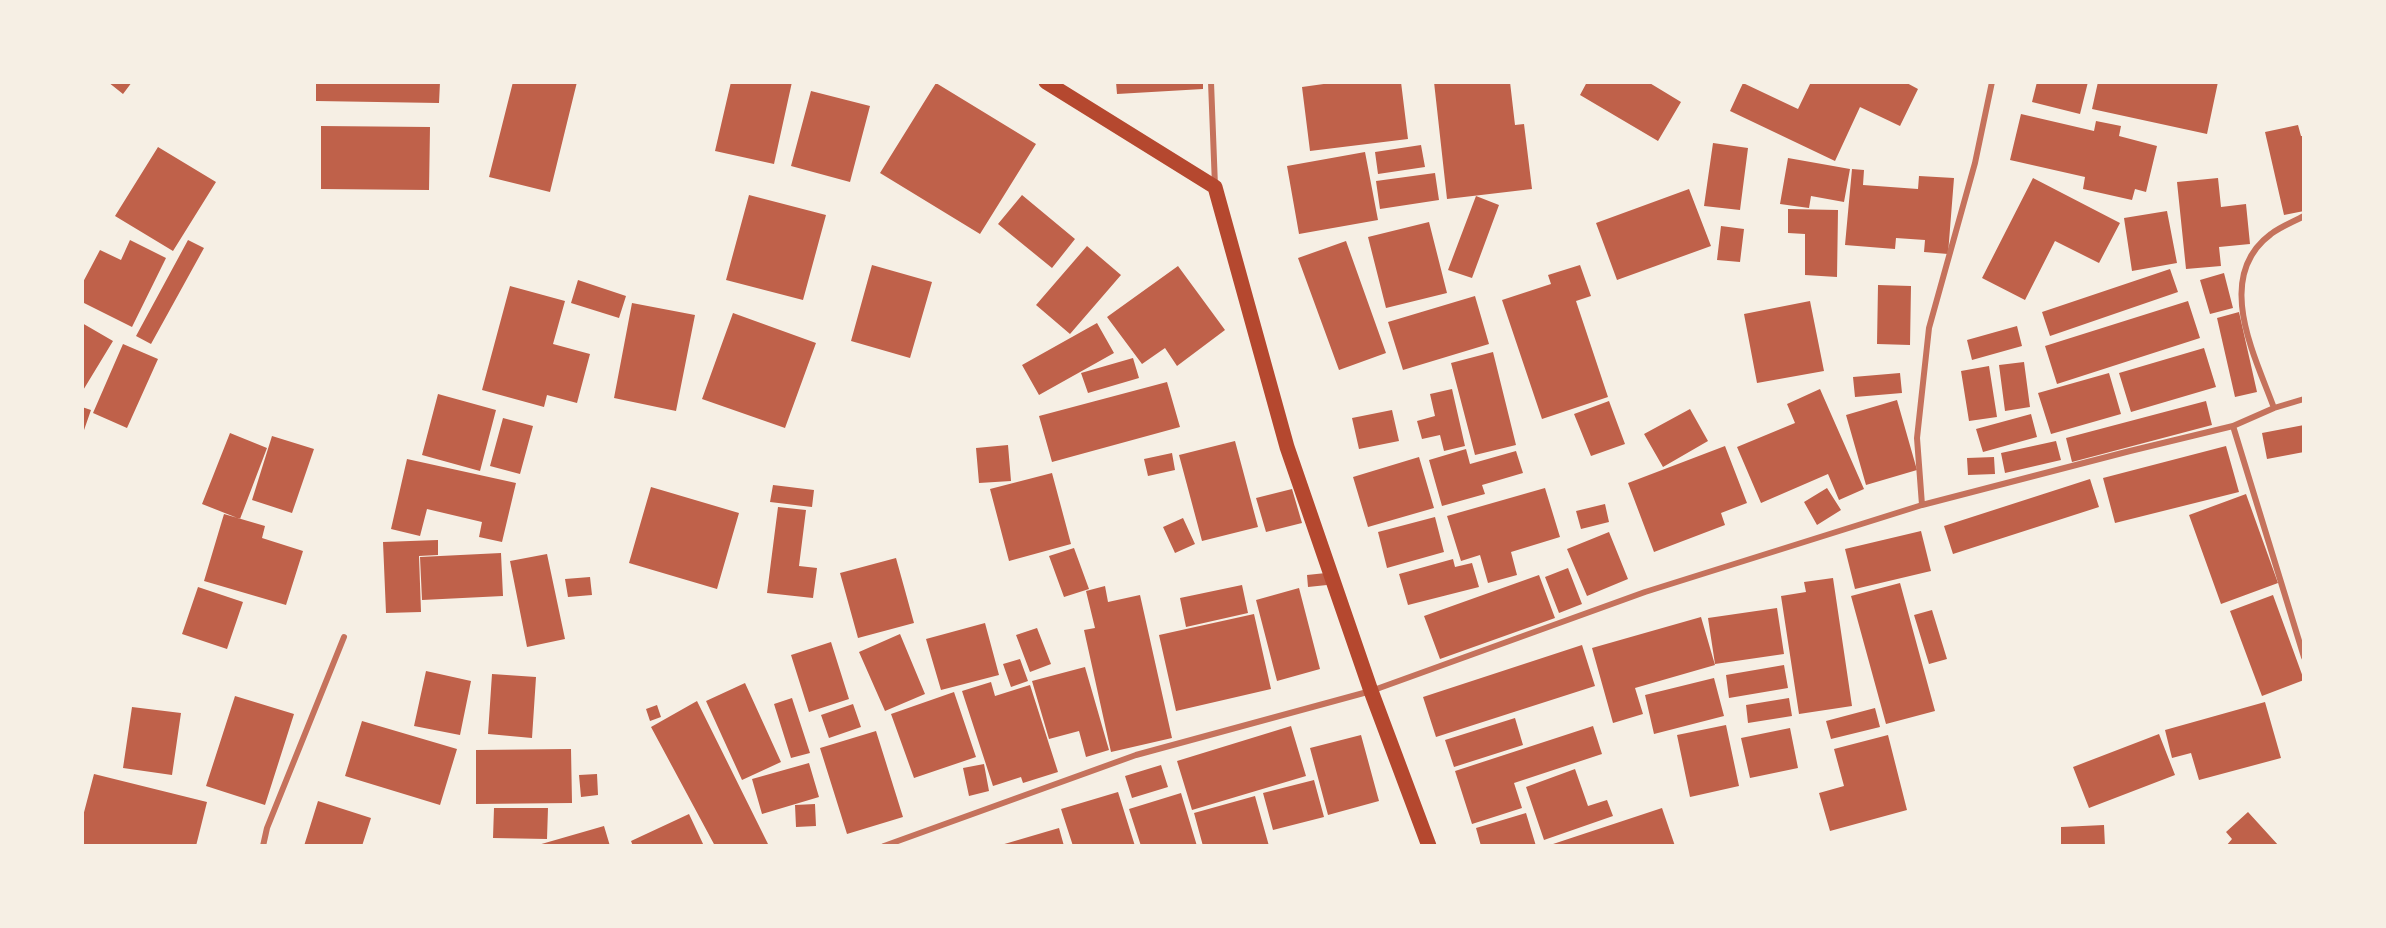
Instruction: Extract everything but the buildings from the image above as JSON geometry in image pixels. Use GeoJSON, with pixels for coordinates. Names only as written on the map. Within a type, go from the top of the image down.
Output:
{"type":"FeatureCollection","features":[{"type":"Feature","properties":{"kind":"main road"},"geometry":{"type":"LineString","coordinates":[[1046,82],[1215,187],[1287,447],[1371,692],[1429,846]]}},
{"type":"Feature","properties":{"kind":"street"},"geometry":{"type":"LineString","coordinates":[[1211,82],[1215,187]]}},
{"type":"Feature","properties":{"kind":"street"},"geometry":{"type":"LineString","coordinates":[[1922,506],[1917,438],[1929,328],[1975,163],[1992,82]]}},
{"type":"Feature","properties":{"kind":"street"},"geometry":{"type":"LineString","coordinates":[[2274,408],[2244,325],[2240,282],[2253,254],[2271,234],[2304,216]]}},
{"type":"Feature","properties":{"kind":"street"},"geometry":{"type":"LineString","coordinates":[[884,846],[1136,755],[1371,692],[1645,592],[1922,506],[2233,426],[2274,408],[2304,399]]}},
{"type":"Feature","properties":{"kind":"street"},"geometry":{"type":"LineString","coordinates":[[2233,426],[2304,657]]}},
{"type":"Feature","properties":{"kind":"street"},"geometry":{"type":"LineString","coordinates":[[263,846],[267,828],[344,637]]}}]}
